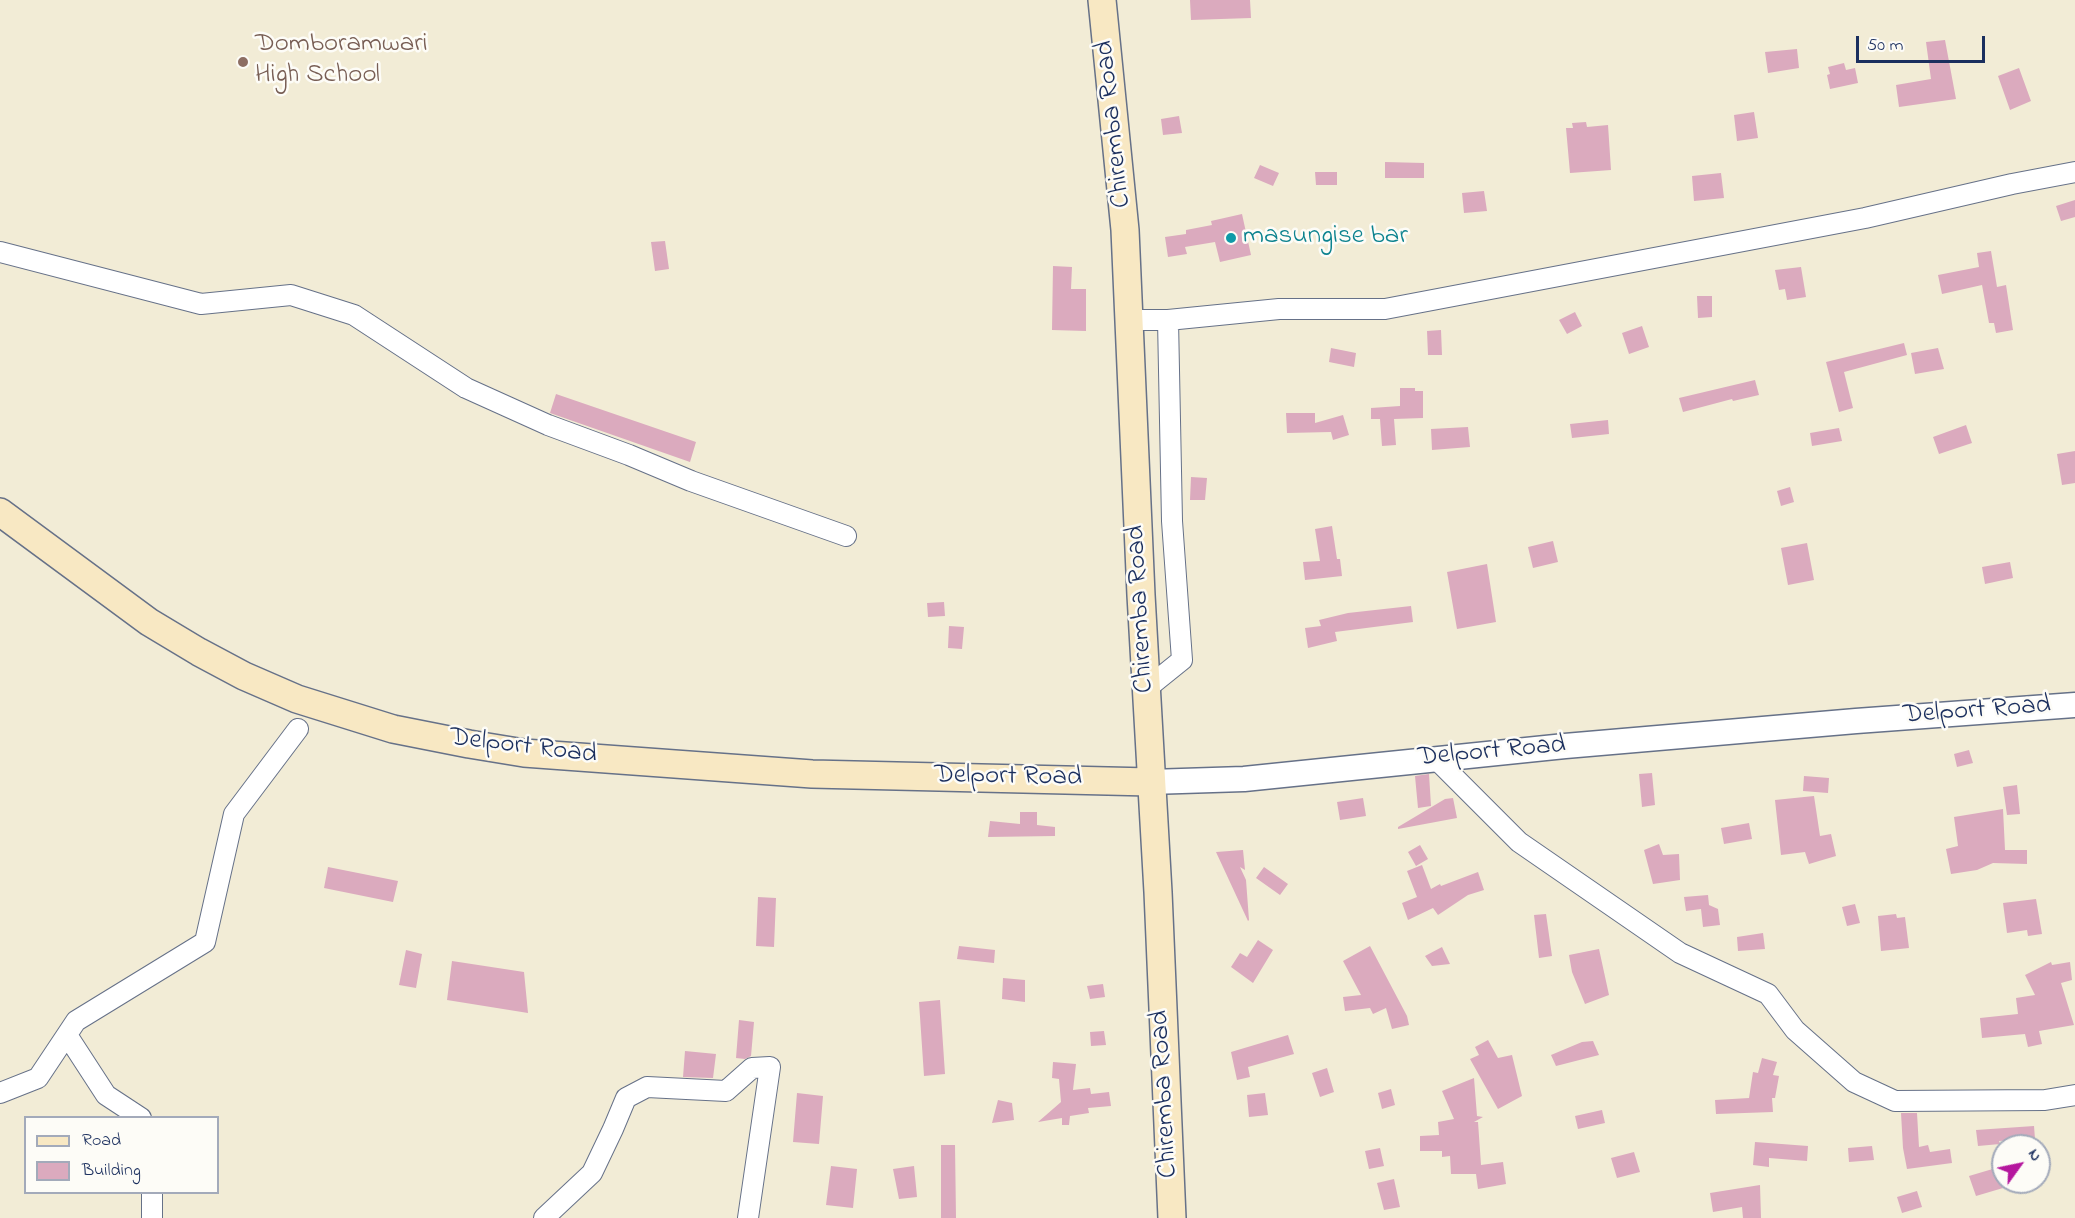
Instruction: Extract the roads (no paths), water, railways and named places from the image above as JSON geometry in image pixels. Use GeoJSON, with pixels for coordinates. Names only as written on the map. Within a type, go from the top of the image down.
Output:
{"type":"FeatureCollection","features":[{"type":"Feature","properties":{"kind":"main road","name":"Chiremba Road"},"geometry":{"type":"LineString","coordinates":[[1102,0],[1120,171],[1130,320],[1130,365],[1150,782],[1158,892],[1172,1218]]}},
{"type":"Feature","properties":{"kind":"main road","name":"Delport Road"},"geometry":{"type":"LineString","coordinates":[[0,512],[149,622],[199,652],[244,676],[297,699],[393,729],[524,753],[812,774],[1150,782]]}},
{"type":"Feature","properties":{"kind":"street"},"geometry":{"type":"LineString","coordinates":[[1130,320],[1168,320],[1279,309],[1385,309],[1865,218],[2075,172]]}},
{"type":"Feature","properties":{"kind":"street"},"geometry":{"type":"LineString","coordinates":[[0,252],[201,304],[291,295],[354,315],[466,388],[548,425],[691,481],[846,536]]}},
{"type":"Feature","properties":{"kind":"street"},"geometry":{"type":"LineString","coordinates":[[1146,689],[1182,660],[1172,521],[1168,320]]}},
{"type":"Feature","properties":{"kind":"street","name":"Delport Road"},"geometry":{"type":"LineString","coordinates":[[1150,782],[1244,778],[1435,758],[1856,721],[2075,705]]}},
{"type":"Feature","properties":{"kind":"street"},"geometry":{"type":"LineString","coordinates":[[0,1093],[39,1078],[76,1021],[206,942],[234,814],[298,729]]}},
{"type":"Feature","properties":{"kind":"street"},"geometry":{"type":"LineString","coordinates":[[1435,758],[1519,842],[1680,953],[1768,994],[1795,1030],[1854,1082],[1895,1101],[2045,1100],[2075,1095]]}},
{"type":"Feature","properties":{"kind":"street"},"geometry":{"type":"LineString","coordinates":[[67,1035],[106,1095],[138,1116]]}},
{"type":"Feature","properties":{"kind":"street"},"geometry":{"type":"LineString","coordinates":[[544,1218],[592,1173],[614,1129],[626,1098],[647,1088],[726,1090],[752,1068],[770,1067],[748,1218]]}},
{"type":"Feature","properties":{"kind":"street"},"geometry":{"type":"LineString","coordinates":[[152,1194],[152,1218]]}},
{"type":"Feature","properties":{"kind":"place","name":"Domboramwari High School"},"geometry":{"type":"Point","coordinates":[243,62]}},
{"type":"Feature","properties":{"kind":"place","name":"masungise bar"},"geometry":{"type":"Point","coordinates":[1231,238]}}]}
